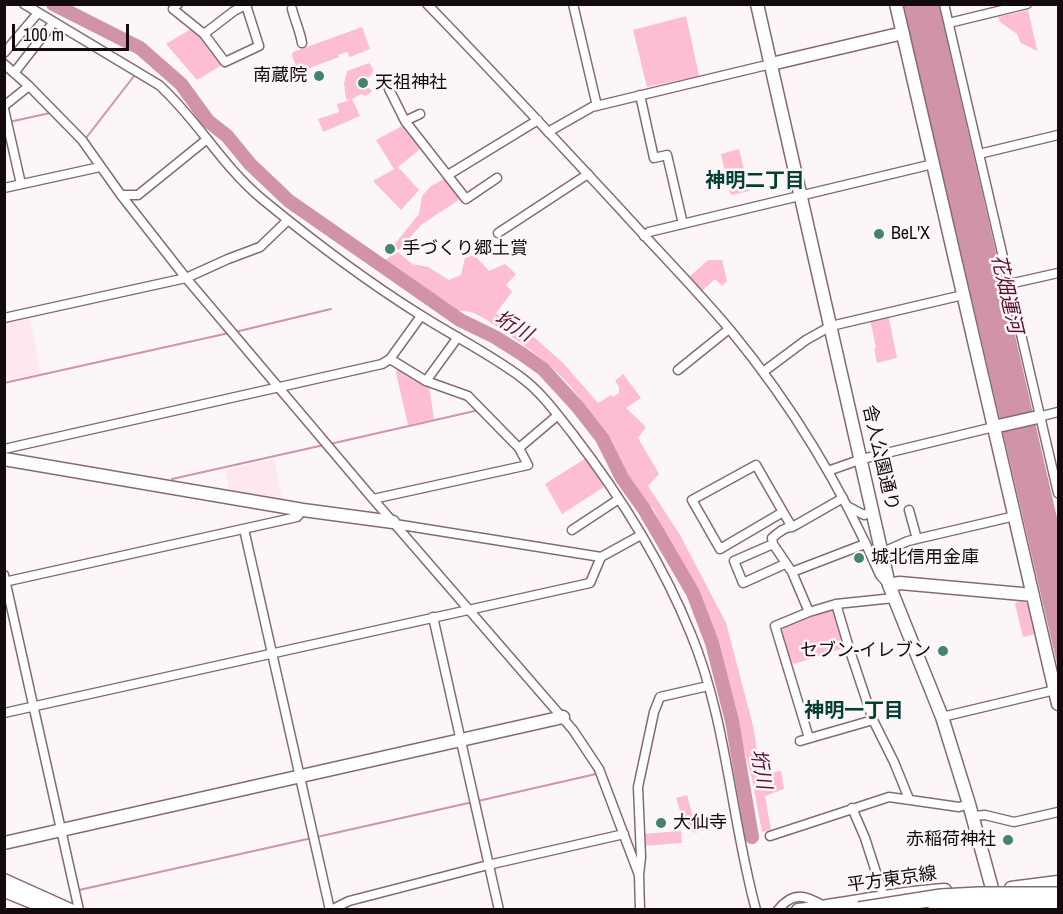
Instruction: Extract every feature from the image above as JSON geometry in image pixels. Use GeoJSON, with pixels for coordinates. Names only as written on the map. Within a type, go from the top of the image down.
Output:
{"type":"FeatureCollection","features":[{"type":"Feature","properties":{"kind":"highway"},"geometry":{"type":"LineString","coordinates":[[4,889],[55,909]]}},
{"type":"Feature","properties":{"kind":"highway"},"geometry":{"type":"LineString","coordinates":[[859,909],[969,895],[1059,895]]}},
{"type":"Feature","properties":{"kind":"highway"},"geometry":{"type":"LineString","coordinates":[[4,900],[28,909]]}},
{"type":"Feature","properties":{"kind":"highway"},"geometry":{"type":"LineString","coordinates":[[926,909],[977,905],[1059,906]]}},
{"type":"Feature","properties":{"kind":"street"},"geometry":{"type":"LineString","coordinates":[[24,4],[159,85],[175,99],[206,140],[247,186],[288,220],[367,279],[421,316],[522,378],[544,397],[619,499],[680,607],[708,686],[746,876],[756,909]]}},
{"type":"Feature","properties":{"kind":"street"},"geometry":{"type":"LineString","coordinates":[[178,4],[173,9],[204,34],[225,62],[259,46],[247,5],[232,8],[204,34]]}},
{"type":"Feature","properties":{"kind":"street"},"geometry":{"type":"LineString","coordinates":[[573,4],[597,106]]}},
{"type":"Feature","properties":{"kind":"street","name":"舎人公園通り"},"geometry":{"type":"LineString","coordinates":[[757,4],[889,585],[942,717],[971,810],[997,906]]}},
{"type":"Feature","properties":{"kind":"street"},"geometry":{"type":"LineString","coordinates":[[896,4],[1059,704]]}},
{"type":"Feature","properties":{"kind":"street"},"geometry":{"type":"LineString","coordinates":[[944,4],[1039,417],[1059,494]]}},
{"type":"Feature","properties":{"kind":"street"},"geometry":{"type":"LineString","coordinates":[[949,23],[1027,4]]}},
{"type":"Feature","properties":{"kind":"street"},"geometry":{"type":"LineString","coordinates":[[430,5],[729,329],[763,372],[828,471],[880,575],[889,585],[900,583],[1033,595]]}},
{"type":"Feature","properties":{"kind":"street"},"geometry":{"type":"LineString","coordinates":[[292,9],[299,26],[302,43]]}},
{"type":"Feature","properties":{"kind":"street"},"geometry":{"type":"LineString","coordinates":[[4,53],[38,13]]}},
{"type":"Feature","properties":{"kind":"street"},"geometry":{"type":"LineString","coordinates":[[14,73],[53,23]]}},
{"type":"Feature","properties":{"kind":"street"},"geometry":{"type":"LineString","coordinates":[[548,132],[597,106],[903,33]]}},
{"type":"Feature","properties":{"kind":"street"},"geometry":{"type":"LineString","coordinates":[[4,64],[82,140],[121,195],[186,278],[373,499],[563,717],[599,769],[639,875]]}},
{"type":"Feature","properties":{"kind":"street"},"geometry":{"type":"LineString","coordinates":[[21,184],[4,107],[29,86]]}},
{"type":"Feature","properties":{"kind":"street"},"geometry":{"type":"LineString","coordinates":[[389,89],[405,121],[466,199],[497,178]]}},
{"type":"Feature","properties":{"kind":"street"},"geometry":{"type":"LineString","coordinates":[[640,95],[654,158],[667,155],[683,224]]}},
{"type":"Feature","properties":{"kind":"street"},"geometry":{"type":"LineString","coordinates":[[405,121],[420,114]]}},
{"type":"Feature","properties":{"kind":"street"},"geometry":{"type":"LineString","coordinates":[[448,175],[538,120]]}},
{"type":"Feature","properties":{"kind":"street"},"geometry":{"type":"LineString","coordinates":[[979,154],[1059,135]]}},
{"type":"Feature","properties":{"kind":"street"},"geometry":{"type":"LineString","coordinates":[[121,195],[138,195],[206,140]]}},
{"type":"Feature","properties":{"kind":"street"},"geometry":{"type":"LineString","coordinates":[[644,236],[649,232],[933,164]]}},
{"type":"Feature","properties":{"kind":"street"},"geometry":{"type":"LineString","coordinates":[[4,188],[100,167]]}},
{"type":"Feature","properties":{"kind":"street"},"geometry":{"type":"LineString","coordinates":[[498,233],[588,174]]}},
{"type":"Feature","properties":{"kind":"street"},"geometry":{"type":"LineString","coordinates":[[4,318],[186,278],[228,259],[260,248],[288,220]]}},
{"type":"Feature","properties":{"kind":"street"},"geometry":{"type":"LineString","coordinates":[[1009,284],[1059,273]]}},
{"type":"Feature","properties":{"kind":"street"},"geometry":{"type":"LineString","coordinates":[[763,372],[806,340],[831,326],[963,295]]}},
{"type":"Feature","properties":{"kind":"street"},"geometry":{"type":"LineString","coordinates":[[4,448],[382,364],[390,359],[421,316]]}},
{"type":"Feature","properties":{"kind":"street"},"geometry":{"type":"LineString","coordinates":[[678,370],[729,329]]}},
{"type":"Feature","properties":{"kind":"street"},"geometry":{"type":"LineString","coordinates":[[426,381],[458,338]]}},
{"type":"Feature","properties":{"kind":"street"},"geometry":{"type":"LineString","coordinates":[[373,499],[528,465],[519,448],[468,396],[426,381],[390,359]]}},
{"type":"Feature","properties":{"kind":"street"},"geometry":{"type":"LineString","coordinates":[[828,471],[862,459],[1059,412]]}},
{"type":"Feature","properties":{"kind":"street"},"geometry":{"type":"LineString","coordinates":[[519,448],[558,415]]}},
{"type":"Feature","properties":{"kind":"street"},"geometry":{"type":"LineString","coordinates":[[4,459],[303,510],[601,557]]}},
{"type":"Feature","properties":{"kind":"street"},"geometry":{"type":"LineString","coordinates":[[783,512],[720,549],[692,500],[756,465],[792,526]]}},
{"type":"Feature","properties":{"kind":"street"},"geometry":{"type":"LineString","coordinates":[[572,530],[619,499]]}},
{"type":"Feature","properties":{"kind":"street"},"geometry":{"type":"LineString","coordinates":[[845,501],[854,511],[864,515],[873,511]]}},
{"type":"Feature","properties":{"kind":"street"},"geometry":{"type":"LineString","coordinates":[[809,612],[792,572],[773,544],[772,538],[778,532],[845,501]]}},
{"type":"Feature","properties":{"kind":"street"},"geometry":{"type":"LineString","coordinates":[[77,909],[62,830],[5,580],[297,517],[303,510]]}},
{"type":"Feature","properties":{"kind":"street"},"geometry":{"type":"LineString","coordinates":[[909,510],[917,539]]}},
{"type":"Feature","properties":{"kind":"street"},"geometry":{"type":"LineString","coordinates":[[883,552],[917,539],[1015,516]]}},
{"type":"Feature","properties":{"kind":"street"},"geometry":{"type":"LineString","coordinates":[[244,529],[331,909],[349,901],[488,865],[624,834]]}},
{"type":"Feature","properties":{"kind":"street"},"geometry":{"type":"LineString","coordinates":[[4,713],[590,582],[601,557],[641,535]]}},
{"type":"Feature","properties":{"kind":"street"},"geometry":{"type":"LineString","coordinates":[[773,544],[734,561],[743,583],[785,564]]}},
{"type":"Feature","properties":{"kind":"street"},"geometry":{"type":"LineString","coordinates":[[792,572],[865,544]]}},
{"type":"Feature","properties":{"kind":"street"},"geometry":{"type":"LineString","coordinates":[[873,720],[804,739],[775,626],[836,604],[894,598]]}},
{"type":"Feature","properties":{"kind":"street"},"geometry":{"type":"LineString","coordinates":[[836,604],[849,651],[873,720],[909,799]]}},
{"type":"Feature","properties":{"kind":"street"},"geometry":{"type":"LineString","coordinates":[[433,617],[499,909]]}},
{"type":"Feature","properties":{"kind":"street"},"geometry":{"type":"LineString","coordinates":[[640,909],[641,858],[638,787],[654,712],[660,697],[708,686]]}},
{"type":"Feature","properties":{"kind":"street"},"geometry":{"type":"LineString","coordinates":[[942,717],[1055,690]]}},
{"type":"Feature","properties":{"kind":"street"},"geometry":{"type":"LineString","coordinates":[[4,843],[563,717]]}},
{"type":"Feature","properties":{"kind":"street"},"geometry":{"type":"LineString","coordinates":[[770,836],[889,797],[958,807],[1014,822],[1059,812]]}},
{"type":"Feature","properties":{"kind":"street"},"geometry":{"type":"LineString","coordinates":[[852,808],[865,838],[884,897]]}},
{"type":"Feature","properties":{"kind":"street"},"geometry":{"type":"LineString","coordinates":[[4,878],[77,909]]}},
{"type":"Feature","properties":{"kind":"street","name":"平方東京線"},"geometry":{"type":"LineString","coordinates":[[798,909],[826,907],[930,891],[1031,887],[1059,882]]}},
{"type":"Feature","properties":{"kind":"street"},"geometry":{"type":"LineString","coordinates":[[778,909],[785,900],[795,897],[808,898],[826,907]]}},
{"type":"Feature","properties":{"kind":"shaded area"},"geometry":{"type":"Polygon","coordinates":[[[903,5],[939,5],[1058,522],[1058,668],[903,5]]]}},
{"type":"Feature","properties":{"kind":"shaded area"},"geometry":{"type":"Polygon","coordinates":[[[1028,10],[1037,50],[1021,43],[1017,34],[1000,22],[998,17],[1028,10]]]}},
{"type":"Feature","properties":{"kind":"shaded area"},"geometry":{"type":"Polygon","coordinates":[[[686,16],[699,76],[647,87],[633,30],[686,16]]]}},
{"type":"Feature","properties":{"kind":"shaded area"},"geometry":{"type":"Polygon","coordinates":[[[362,27],[370,49],[350,57],[347,52],[338,55],[339,57],[307,69],[309,75],[301,78],[292,56],[293,52],[362,27]]]}},
{"type":"Feature","properties":{"kind":"shaded area"},"geometry":{"type":"Polygon","coordinates":[[[191,29],[203,39],[222,65],[197,80],[166,44],[191,29]]]}},
{"type":"Feature","properties":{"kind":"shaded area"},"geometry":{"type":"Polygon","coordinates":[[[369,63],[373,69],[372,74],[368,78],[363,77],[362,81],[372,91],[366,96],[361,94],[352,99],[360,116],[323,132],[318,119],[339,112],[337,104],[350,100],[346,99],[344,84],[347,71],[369,63]]]}},
{"type":"Feature","properties":{"kind":"shaded area"},"geometry":{"type":"Polygon","coordinates":[[[402,126],[420,149],[398,167],[419,190],[401,210],[373,181],[394,169],[376,140],[402,126]]]}},
{"type":"Feature","properties":{"kind":"shaded area"},"geometry":{"type":"Polygon","coordinates":[[[739,149],[749,191],[732,195],[721,154],[739,149]]]}},
{"type":"Feature","properties":{"kind":"shaded area"},"geometry":{"type":"Polygon","coordinates":[[[444,179],[448,180],[461,197],[460,199],[421,225],[399,250],[394,245],[419,214],[422,196],[431,186],[444,179]]]}},
{"type":"Feature","properties":{"kind":"shaded area"},"geometry":{"type":"Polygon","coordinates":[[[398,252],[412,264],[428,267],[449,280],[461,275],[465,258],[474,255],[489,271],[505,264],[516,274],[506,285],[512,292],[496,313],[527,331],[563,363],[598,403],[619,393],[619,387],[615,381],[623,374],[641,398],[626,408],[646,427],[638,438],[659,474],[648,486],[680,535],[726,623],[753,726],[761,774],[781,771],[784,789],[765,796],[771,830],[762,832],[752,779],[720,659],[702,607],[654,509],[642,499],[604,434],[579,397],[562,378],[533,352],[481,316],[457,311],[385,260],[398,252]]]}},
{"type":"Feature","properties":{"kind":"shaded area"},"geometry":{"type":"Polygon","coordinates":[[[708,260],[722,260],[727,281],[722,286],[715,279],[702,291],[689,277],[708,260]]]}},
{"type":"Feature","properties":{"kind":"shaded area"},"geometry":{"type":"Polygon","coordinates":[[[888,315],[897,358],[877,363],[870,319],[888,315]]]}},
{"type":"Feature","properties":{"kind":"shaded area"},"geometry":{"type":"Polygon","coordinates":[[[29,316],[41,373],[5,381],[4,322],[29,316]]]}},
{"type":"Feature","properties":{"kind":"shaded area"},"geometry":{"type":"Polygon","coordinates":[[[398,368],[429,387],[434,419],[408,425],[396,373],[398,368]]]}},
{"type":"Feature","properties":{"kind":"shaded area"},"geometry":{"type":"Polygon","coordinates":[[[586,458],[604,487],[562,514],[545,484],[586,458]]]}},
{"type":"Feature","properties":{"kind":"shaded area"},"geometry":{"type":"Polygon","coordinates":[[[274,459],[283,501],[230,491],[225,470],[274,459]]]}},
{"type":"Feature","properties":{"kind":"shaded area"},"geometry":{"type":"Polygon","coordinates":[[[1018,601],[1029,603],[1036,634],[1023,637],[1015,604],[1018,601]]]}},
{"type":"Feature","properties":{"kind":"shaded area"},"geometry":{"type":"Polygon","coordinates":[[[831,609],[835,610],[846,645],[844,648],[792,663],[781,632],[783,628],[831,609]]]}},
{"type":"Feature","properties":{"kind":"shaded area"},"geometry":{"type":"Polygon","coordinates":[[[687,795],[697,833],[686,830],[676,798],[687,795]]]}},
{"type":"Feature","properties":{"kind":"shaded area"},"geometry":{"type":"Polygon","coordinates":[[[681,831],[682,843],[643,846],[642,834],[681,831]]]}},
{"type":"Feature","properties":{"kind":"waterway","name":"垳川"},"geometry":{"type":"LineString","coordinates":[[53,4],[140,48],[181,84],[208,121],[227,136],[250,164],[289,201],[460,320],[495,337],[522,354],[543,369],[577,406],[602,438],[622,478],[644,509],[693,593],[712,643],[732,721],[752,837]]}},
{"type":"Feature","properties":{"kind":"waterway"},"geometry":{"type":"LineString","coordinates":[[86,138],[134,76]]}},
{"type":"Feature","properties":{"kind":"waterway"},"geometry":{"type":"LineString","coordinates":[[9,122],[50,113]]}},
{"type":"Feature","properties":{"kind":"waterway"},"geometry":{"type":"LineString","coordinates":[[235,332],[331,309]]}},
{"type":"Feature","properties":{"kind":"waterway"},"geometry":{"type":"LineString","coordinates":[[4,383],[229,333]]}},
{"type":"Feature","properties":{"kind":"waterway"},"geometry":{"type":"LineString","coordinates":[[330,444],[479,410]]}},
{"type":"Feature","properties":{"kind":"waterway"},"geometry":{"type":"LineString","coordinates":[[172,479],[324,445]]}},
{"type":"Feature","properties":{"kind":"waterway"},"geometry":{"type":"LineString","coordinates":[[478,801],[596,774]]}},
{"type":"Feature","properties":{"kind":"waterway"},"geometry":{"type":"LineString","coordinates":[[317,837],[473,802]]}},
{"type":"Feature","properties":{"kind":"waterway"},"geometry":{"type":"LineString","coordinates":[[79,890],[312,838]]}},
{"type":"Feature","properties":{"kind":"place","name":"南蔵院"},"geometry":{"type":"Point","coordinates":[319,76]}},
{"type":"Feature","properties":{"kind":"place","name":"天祖神社"},"geometry":{"type":"Point","coordinates":[363,83]}},
{"type":"Feature","properties":{"kind":"place","name":"BeL'X"},"geometry":{"type":"Point","coordinates":[879,234]}},
{"type":"Feature","properties":{"kind":"place","name":"手づくり郷土賞"},"geometry":{"type":"Point","coordinates":[390,249]}},
{"type":"Feature","properties":{"kind":"place","name":"城北信用金庫"},"geometry":{"type":"Point","coordinates":[859,558]}},
{"type":"Feature","properties":{"kind":"place","name":"セブン-イレブン"},"geometry":{"type":"Point","coordinates":[943,651]}},
{"type":"Feature","properties":{"kind":"place","name":"大仙寺"},"geometry":{"type":"Point","coordinates":[661,823]}},
{"type":"Feature","properties":{"kind":"place","name":"赤稲荷神社"},"geometry":{"type":"Point","coordinates":[1008,840]}},
{"type":"Feature","properties":{"kind":"district","name":"神明二丁目"},"geometry":{"type":"Point","coordinates":[755,182]}},
{"type":"Feature","properties":{"kind":"district","name":"神明一丁目"},"geometry":{"type":"Point","coordinates":[854,712]}},
{"type":"Feature","properties":{"kind":"water label","name":"花畑運河"},"geometry":{"type":"Point","coordinates":[1006,294]}}]}
